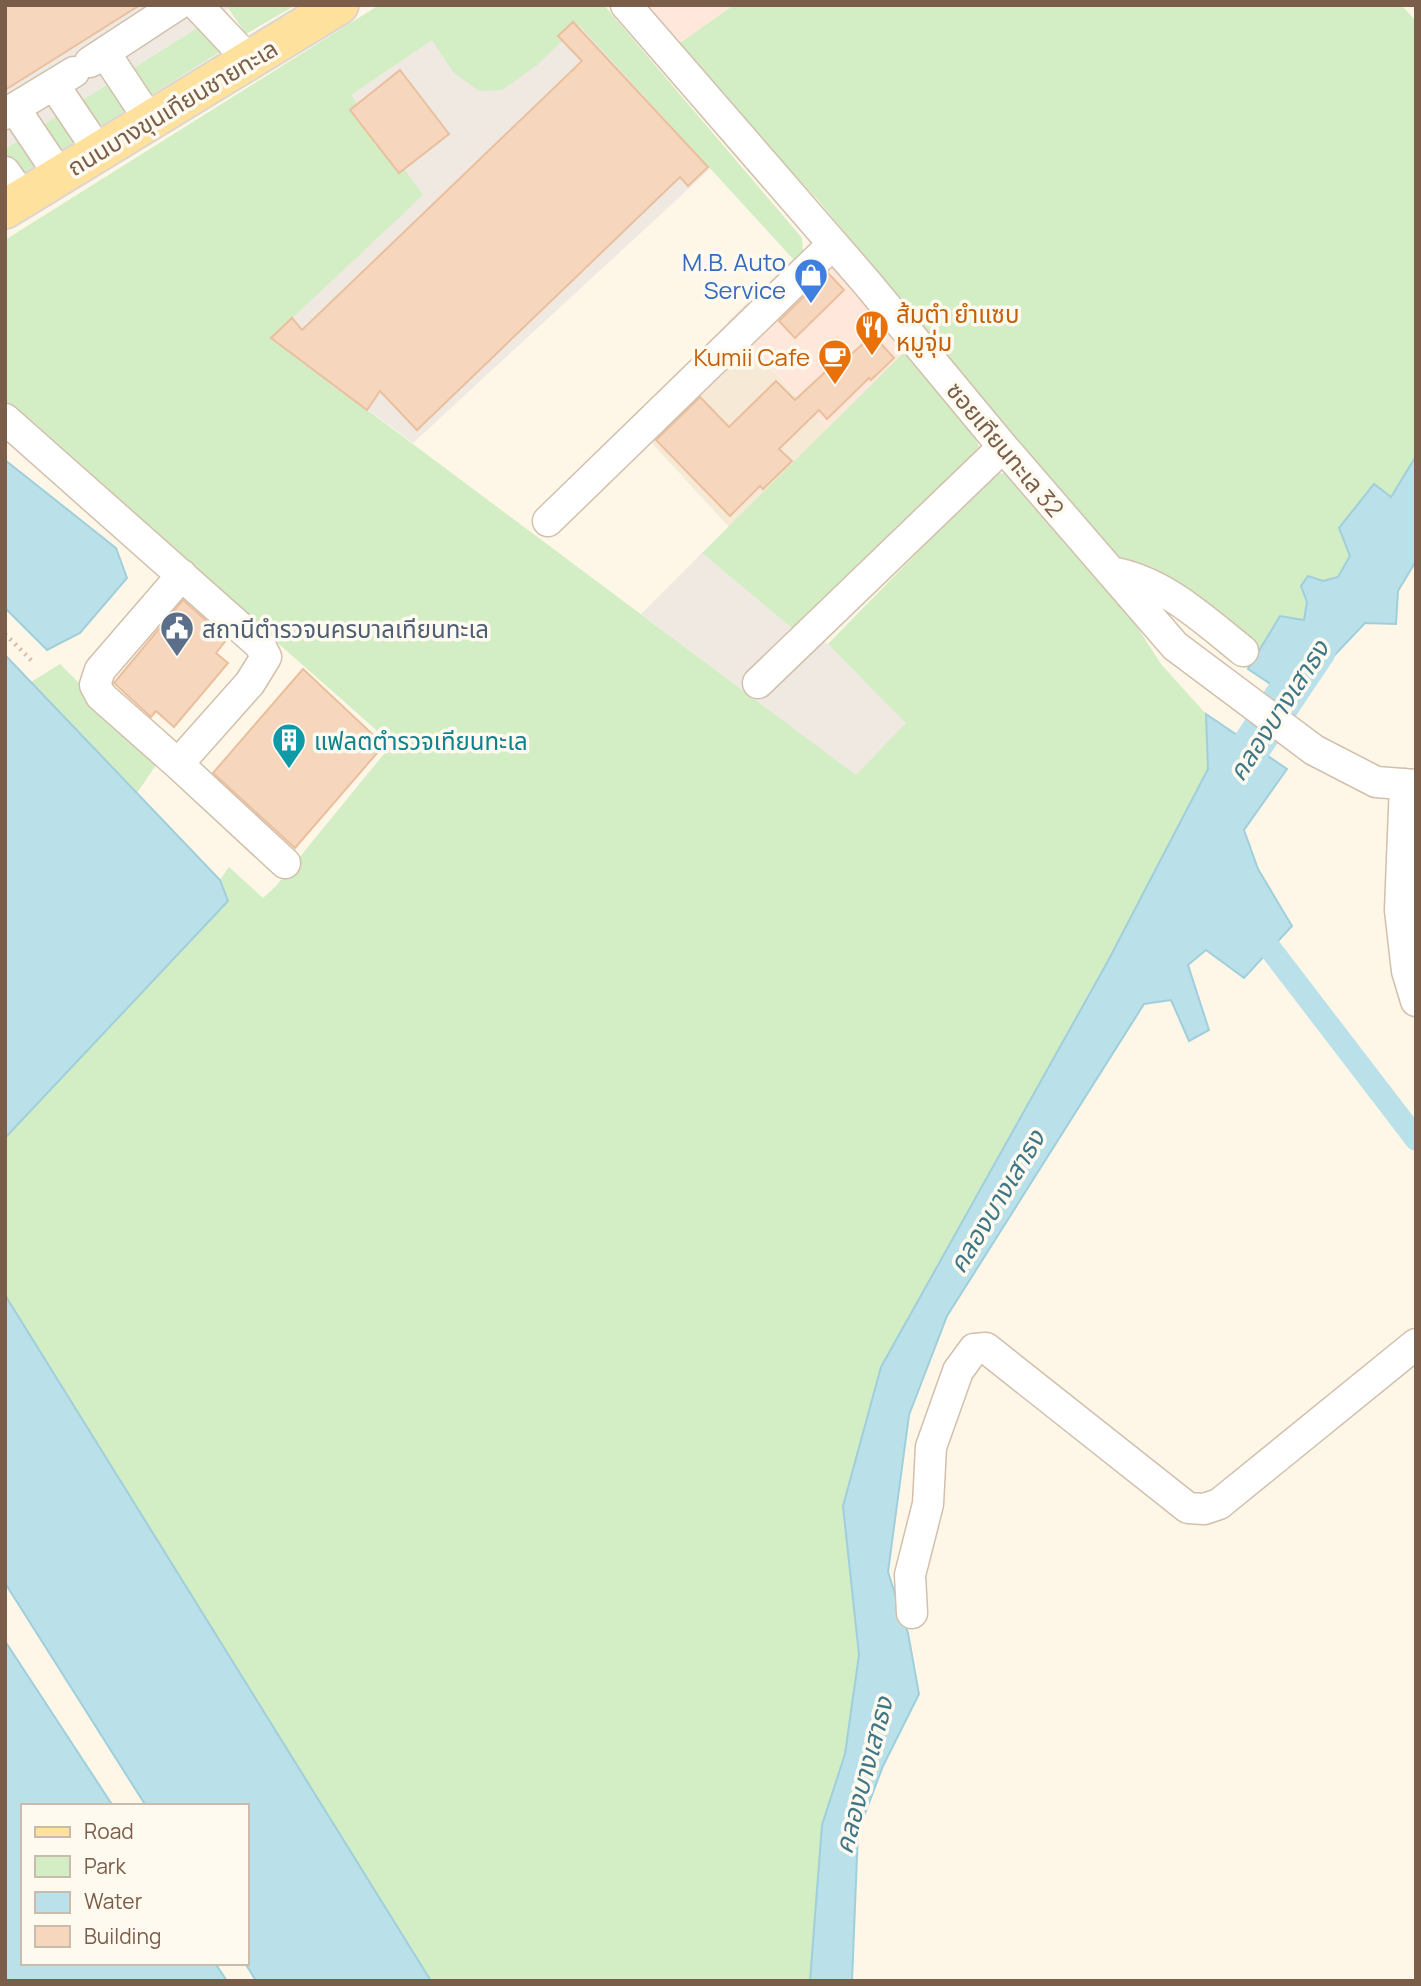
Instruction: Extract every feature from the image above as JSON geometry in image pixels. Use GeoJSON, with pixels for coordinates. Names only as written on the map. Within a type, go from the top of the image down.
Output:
{"type":"FeatureCollection","features":[{"type":"Feature","properties":{"kind":"main road","name":"ถนนบางขุนเทียนชายทะเล"},"geometry":{"type":"LineString","coordinates":[[11,193],[60,176],[338,5]]}},
{"type":"Feature","properties":{"kind":"street"},"geometry":{"type":"LineString","coordinates":[[60,176],[10,111],[177,5]]}},
{"type":"Feature","properties":{"kind":"street"},"geometry":{"type":"LineString","coordinates":[[197,5],[248,61]]}},
{"type":"Feature","properties":{"kind":"street","name":"ซอยเทียนทะเล 32"},"geometry":{"type":"LineString","coordinates":[[626,5],[1175,646],[1314,750],[1376,782],[1410,785]]}},
{"type":"Feature","properties":{"kind":"street"},"geometry":{"type":"LineString","coordinates":[[81,68],[150,121]]}},
{"type":"Feature","properties":{"kind":"street"},"geometry":{"type":"LineString","coordinates":[[81,68],[99,152]]}},
{"type":"Feature","properties":{"kind":"street"},"geometry":{"type":"LineString","coordinates":[[548,520],[833,244]]}},
{"type":"Feature","properties":{"kind":"street"},"geometry":{"type":"LineString","coordinates":[[5,419],[260,645],[265,657],[250,682],[178,764]]}},
{"type":"Feature","properties":{"kind":"street"},"geometry":{"type":"LineString","coordinates":[[758,683],[1003,447]]}},
{"type":"Feature","properties":{"kind":"street"},"geometry":{"type":"LineString","coordinates":[[1111,572],[1134,576],[1156,587],[1243,650]]}},
{"type":"Feature","properties":{"kind":"street"},"geometry":{"type":"LineString","coordinates":[[182,575],[100,670],[95,685],[101,696],[285,863]]}},
{"type":"Feature","properties":{"kind":"street"},"geometry":{"type":"LineString","coordinates":[[1410,785],[1400,910],[1407,971],[1416,1001]]}},
{"type":"Feature","properties":{"kind":"street"},"geometry":{"type":"LineString","coordinates":[[912,1613],[910,1575],[928,1504],[931,1447],[958,1371],[974,1349],[986,1348],[1018,1371],[1188,1508],[1204,1509],[1219,1504],[1416,1344]]}},
{"type":"Feature","properties":{"kind":"path"},"geometry":{"type":"LineString","coordinates":[[5,634],[32,661]]}},
{"type":"Feature","properties":{"kind":"shaded area"},"geometry":{"type":"Polygon","coordinates":[[[5,5],[226,5],[229,8],[5,149],[5,5]]]}},
{"type":"Feature","properties":{"kind":"shaded area"},"geometry":{"type":"Polygon","coordinates":[[[482,5],[562,5],[711,168],[413,443],[139,240],[482,5]]]}},
{"type":"Feature","properties":{"kind":"shaded area"},"geometry":{"type":"Polygon","coordinates":[[[637,5],[734,5],[674,47],[637,5]]]}},
{"type":"Feature","properties":{"kind":"shaded area"},"geometry":{"type":"Polygon","coordinates":[[[813,244],[904,352],[828,428],[727,322],[793,259],[813,244]]]}},
{"type":"Feature","properties":{"kind":"shaded area"},"geometry":{"type":"Polygon","coordinates":[[[748,345],[828,428],[729,527],[650,441],[748,345]]]}},
{"type":"Feature","properties":{"kind":"shaded area"},"geometry":{"type":"Polygon","coordinates":[[[702,553],[793,629],[828,644],[907,723],[857,776],[641,614],[702,553]]]}},
{"type":"Feature","properties":{"kind":"green space"},"geometry":{"type":"Polygon","coordinates":[[[226,5],[296,5],[246,34],[226,5]]]}},
{"type":"Feature","properties":{"kind":"green space"},"geometry":{"type":"Polygon","coordinates":[[[379,5],[604,5],[802,238],[803,252],[793,259],[579,25],[537,65],[502,90],[479,91],[454,73],[432,40],[351,95],[423,195],[271,338],[856,775],[906,723],[828,644],[994,474],[1007,473],[1121,602],[1161,664],[1206,714],[1208,769],[1108,961],[881,1367],[843,1506],[859,1655],[845,1754],[822,1825],[810,1981],[431,1981],[5,1295],[5,1138],[227,901],[220,880],[229,867],[263,898],[276,886],[392,744],[5,402],[5,240],[379,5]]]}},
{"type":"Feature","properties":{"kind":"green space"},"geometry":{"type":"Polygon","coordinates":[[[734,5],[1401,5],[1416,21],[1416,456],[1338,577],[1323,581],[1309,576],[1301,586],[1307,602],[1304,621],[1280,616],[1248,669],[1217,649],[1176,615],[1103,544],[818,200],[674,47],[734,5]]]}},
{"type":"Feature","properties":{"kind":"green space"},"geometry":{"type":"Polygon","coordinates":[[[202,25],[220,52],[5,186],[5,149],[202,25]]]}},
{"type":"Feature","properties":{"kind":"green space"},"geometry":{"type":"Polygon","coordinates":[[[904,352],[972,431],[981,451],[793,629],[702,553],[904,352]]]}},
{"type":"Feature","properties":{"kind":"green space"},"geometry":{"type":"Polygon","coordinates":[[[60,664],[158,762],[137,793],[31,682],[60,664]]]}},
{"type":"Feature","properties":{"kind":"water"},"geometry":{"type":"Polygon","coordinates":[[[1416,456],[1416,561],[1398,591],[1396,624],[1365,623],[1293,699],[1248,669],[1280,616],[1304,620],[1307,602],[1301,586],[1308,576],[1323,581],[1338,577],[1350,556],[1339,528],[1374,484],[1391,497],[1416,456]]]}},
{"type":"Feature","properties":{"kind":"water"},"geometry":{"type":"Polygon","coordinates":[[[5,460],[116,548],[127,578],[80,633],[47,650],[5,608],[5,460]]]}},
{"type":"Feature","properties":{"kind":"water"},"geometry":{"type":"Polygon","coordinates":[[[5,655],[220,880],[228,901],[5,1138],[5,655]]]}},
{"type":"Feature","properties":{"kind":"water"},"geometry":{"type":"Polygon","coordinates":[[[1206,714],[1287,769],[1244,830],[1258,869],[1292,926],[1244,978],[1206,950],[1188,965],[1209,1030],[1189,1041],[1171,1000],[1144,1004],[947,1316],[909,1415],[888,1572],[908,1633],[919,1694],[883,1766],[858,1832],[852,1981],[810,1981],[822,1825],[845,1754],[859,1655],[843,1506],[881,1367],[1108,961],[1208,769],[1206,714]]]}},
{"type":"Feature","properties":{"kind":"water"},"geometry":{"type":"Polygon","coordinates":[[[5,1295],[431,1981],[256,1981],[246,1965],[248,1804],[145,1804],[5,1583],[5,1295]]]}},
{"type":"Feature","properties":{"kind":"water"},"geometry":{"type":"Polygon","coordinates":[[[5,1641],[112,1804],[21,1804],[21,1965],[216,1965],[227,1981],[5,1981],[5,1641]]]}},
{"type":"Feature","properties":{"kind":"building"},"geometry":{"type":"Polygon","coordinates":[[[5,5],[140,5],[5,90],[5,5]]]}},
{"type":"Feature","properties":{"kind":"building"},"geometry":{"type":"Polygon","coordinates":[[[573,22],[708,167],[688,186],[680,177],[417,430],[380,391],[367,410],[271,338],[292,318],[302,330],[582,61],[558,36],[573,22]]]}},
{"type":"Feature","properties":{"kind":"building"},"geometry":{"type":"Polygon","coordinates":[[[400,70],[449,134],[399,173],[350,110],[400,70]]]}},
{"type":"Feature","properties":{"kind":"building","name":"M.B. Auto Service"},"geometry":{"type":"Polygon","coordinates":[[[828,273],[844,290],[795,338],[779,321],[828,273]]]}},
{"type":"Feature","properties":{"kind":"building"},"geometry":{"type":"Polygon","coordinates":[[[873,335],[894,358],[827,419],[819,410],[779,449],[792,461],[763,489],[760,486],[730,516],[656,440],[700,397],[729,427],[776,381],[795,400],[836,362],[839,365],[873,335]]]}},
{"type":"Feature","properties":{"kind":"building","name":"สถานีตำรวจนครบาลเทียนทะเล"},"geometry":{"type":"Polygon","coordinates":[[[183,600],[227,639],[216,653],[228,663],[174,727],[156,711],[151,717],[114,683],[183,600]]]}},
{"type":"Feature","properties":{"kind":"building","name":"แฟลตตำรวจเทียนทะเล"},"geometry":{"type":"Polygon","coordinates":[[[303,669],[384,745],[295,848],[213,773],[303,669]]]}},
{"type":"Feature","properties":{"kind":"waterway","name":"คลองบางเสาธง"},"geometry":{"type":"LineString","coordinates":[[1225,793],[1249,750],[1316,650]]}},
{"type":"Feature","properties":{"kind":"waterway"},"geometry":{"type":"LineString","coordinates":[[1252,925],[1416,1139]]}},
{"type":"Feature","properties":{"kind":"place","name":"M.B. Auto Service"},"geometry":{"type":"Point","coordinates":[811,305]}},
{"type":"Feature","properties":{"kind":"place","name":"ส้มตำ ยำแซบ หมูจุ่ม"},"geometry":{"type":"Point","coordinates":[872,357]}},
{"type":"Feature","properties":{"kind":"place","name":"Kumii Cafe"},"geometry":{"type":"Point","coordinates":[835,386]}},
{"type":"Feature","properties":{"kind":"place","name":"สถานีตำรวจนครบาลเทียนทะเล"},"geometry":{"type":"Point","coordinates":[177,658]}},
{"type":"Feature","properties":{"kind":"place","name":"แฟลตตำรวจเทียนทะเล"},"geometry":{"type":"Point","coordinates":[289,770]}}]}
